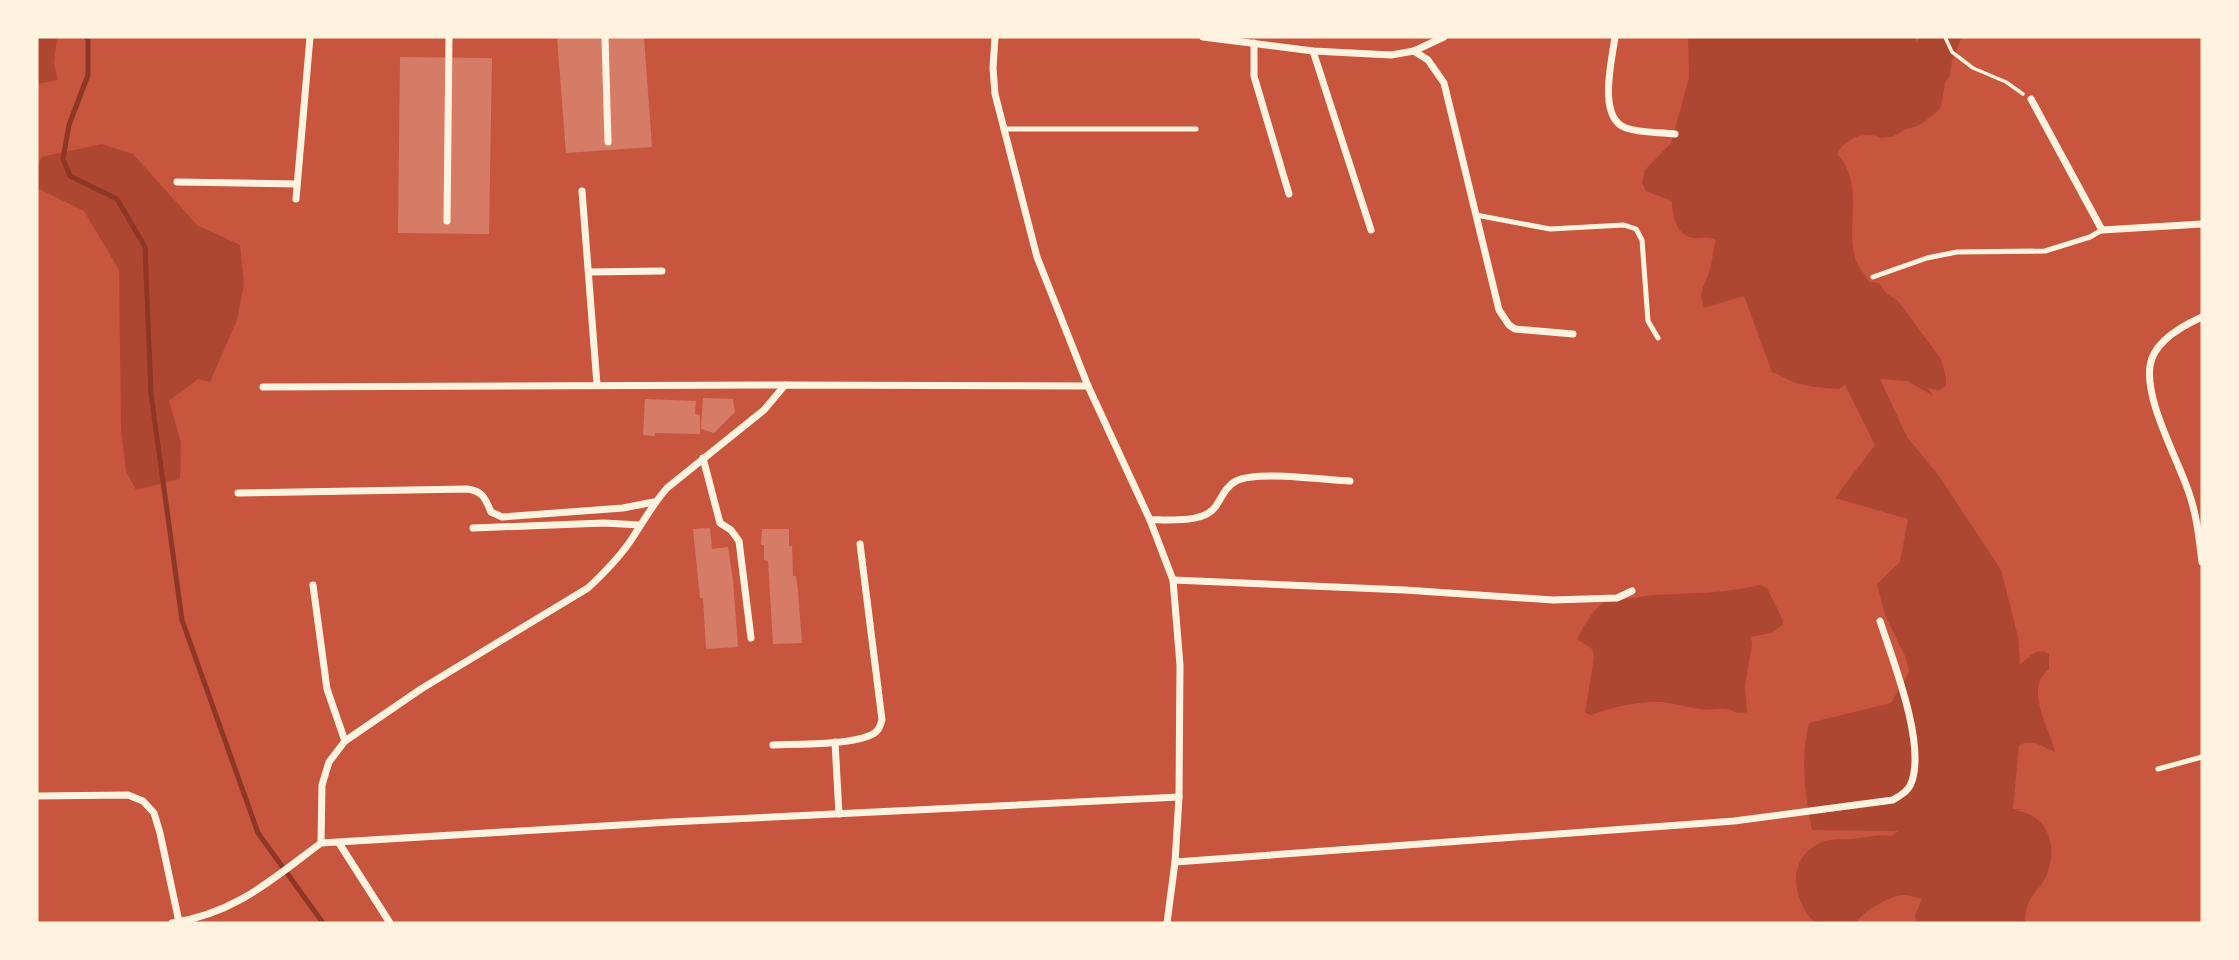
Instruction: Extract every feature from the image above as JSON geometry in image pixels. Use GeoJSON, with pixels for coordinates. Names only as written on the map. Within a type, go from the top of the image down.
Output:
{"type":"FeatureCollection","features":[{"type":"Feature","properties":{"kind":"street"},"geometry":{"type":"LineString","coordinates":[[296,199],[310,37]]}},
{"type":"Feature","properties":{"kind":"street"},"geometry":{"type":"LineString","coordinates":[[447,221],[449,37]]}},
{"type":"Feature","properties":{"kind":"street"},"geometry":{"type":"LineString","coordinates":[[606,37],[608,142]]}},
{"type":"Feature","properties":{"kind":"street"},"geometry":{"type":"LineString","coordinates":[[995,37],[995,94],[1037,257],[1087,386],[1150,520],[1173,580],[1180,665],[1179,797],[1175,862],[1167,923]]}},
{"type":"Feature","properties":{"kind":"street"},"geometry":{"type":"LineString","coordinates":[[1203,37],[1313,51],[1391,55],[1414,51],[1444,37]]}},
{"type":"Feature","properties":{"kind":"street"},"geometry":{"type":"LineString","coordinates":[[1615,37],[1608,99],[1609,110],[1615,121],[1625,128],[1675,134]]}},
{"type":"Feature","properties":{"kind":"street"},"geometry":{"type":"LineString","coordinates":[[1254,43],[1254,76],[1289,194]]}},
{"type":"Feature","properties":{"kind":"street"},"geometry":{"type":"LineString","coordinates":[[1313,51],[1371,230]]}},
{"type":"Feature","properties":{"kind":"street"},"geometry":{"type":"LineString","coordinates":[[1414,51],[1428,60],[1444,83],[1499,310],[1504,319],[1515,329],[1573,334]]}},
{"type":"Feature","properties":{"kind":"street"},"geometry":{"type":"LineString","coordinates":[[2031,99],[2102,230],[2202,224]]}},
{"type":"Feature","properties":{"kind":"street"},"geometry":{"type":"LineString","coordinates":[[177,182],[297,184]]}},
{"type":"Feature","properties":{"kind":"street"},"geometry":{"type":"LineString","coordinates":[[582,191],[597,385]]}},
{"type":"Feature","properties":{"kind":"street"},"geometry":{"type":"LineString","coordinates":[[589,272],[662,271]]}},
{"type":"Feature","properties":{"kind":"street"},"geometry":{"type":"LineString","coordinates":[[2202,317],[2187,324],[2162,343],[2150,364],[2149,386],[2193,506],[2202,562]]}},
{"type":"Feature","properties":{"kind":"street"},"geometry":{"type":"LineString","coordinates":[[321,844],[322,785],[329,762],[345,741],[421,690],[588,588],[610,568],[654,502],[703,458],[764,410],[785,385]]}},
{"type":"Feature","properties":{"kind":"street"},"geometry":{"type":"LineString","coordinates":[[263,387],[1087,386]]}},
{"type":"Feature","properties":{"kind":"street"},"geometry":{"type":"LineString","coordinates":[[703,458],[720,523],[731,530],[739,541],[751,638]]}},
{"type":"Feature","properties":{"kind":"street"},"geometry":{"type":"LineString","coordinates":[[1150,520],[1208,514],[1229,485],[1248,477],[1350,481]]}},
{"type":"Feature","properties":{"kind":"street"},"geometry":{"type":"LineString","coordinates":[[238,493],[467,489],[482,493],[491,512],[502,517],[623,508],[654,502]]}},
{"type":"Feature","properties":{"kind":"street"},"geometry":{"type":"LineString","coordinates":[[473,528],[604,523],[640,525]]}},
{"type":"Feature","properties":{"kind":"street"},"geometry":{"type":"LineString","coordinates":[[773,745],[835,742],[873,734],[880,728],[882,720],[860,544]]}},
{"type":"Feature","properties":{"kind":"street"},"geometry":{"type":"LineString","coordinates":[[1173,580],[1405,590],[1553,600],[1617,598],[1632,591]]}},
{"type":"Feature","properties":{"kind":"street"},"geometry":{"type":"LineString","coordinates":[[313,586],[327,689],[345,741]]}},
{"type":"Feature","properties":{"kind":"street"},"geometry":{"type":"LineString","coordinates":[[1175,862],[1734,821],[1893,800],[1906,792],[1912,781],[1915,746],[1906,699],[1880,621]]}},
{"type":"Feature","properties":{"kind":"street"},"geometry":{"type":"LineString","coordinates":[[835,742],[839,814]]}},
{"type":"Feature","properties":{"kind":"street"},"geometry":{"type":"LineString","coordinates":[[37,796],[128,794],[143,801],[154,813],[160,833],[176,923],[235,904],[258,892],[321,844],[670,822],[1179,797]]}},
{"type":"Feature","properties":{"kind":"street"},"geometry":{"type":"LineString","coordinates":[[339,843],[390,923]]}},
{"type":"Feature","properties":{"kind":"lane"},"geometry":{"type":"LineString","coordinates":[[1003,129],[1196,129]]}},
{"type":"Feature","properties":{"kind":"lane"},"geometry":{"type":"LineString","coordinates":[[1476,215],[1550,229],[1624,225],[1636,229],[1642,240],[1648,321],[1658,338]]}},
{"type":"Feature","properties":{"kind":"lane"},"geometry":{"type":"LineString","coordinates":[[1873,277],[1927,258],[1957,252],[2045,251],[2090,237],[2102,230]]}},
{"type":"Feature","properties":{"kind":"lane"},"geometry":{"type":"LineString","coordinates":[[2158,769],[2202,757]]}},
{"type":"Feature","properties":{"kind":"path"},"geometry":{"type":"LineString","coordinates":[[1945,37],[1952,52],[1973,68],[2006,82],[2031,99]]}},
{"type":"Feature","properties":{"kind":"shaded area"},"geometry":{"type":"Polygon","coordinates":[[[37,37],[57,37],[54,63],[58,80],[37,84],[37,37]]]}},
{"type":"Feature","properties":{"kind":"shaded area"},"geometry":{"type":"Polygon","coordinates":[[[1688,37],[1916,37],[1916,43],[1919,37],[1962,37],[1945,83],[1941,107],[1937,112],[1918,126],[1892,137],[1856,137],[1845,144],[1837,154],[1850,177],[1853,202],[1852,241],[1856,262],[1869,282],[1879,283],[1886,293],[1898,301],[1941,359],[1946,386],[1939,390],[1928,388],[1933,396],[1908,381],[1880,379],[1907,437],[1939,476],[2001,570],[2018,637],[2020,664],[2036,652],[2049,654],[2049,669],[2038,687],[2038,698],[2055,752],[2033,743],[2019,745],[2013,809],[2021,809],[2015,811],[2035,817],[2047,832],[2050,842],[2047,874],[2027,906],[2025,923],[1917,923],[1915,915],[1922,899],[1899,895],[1878,904],[1856,923],[1815,923],[1801,901],[1797,889],[1798,866],[1804,855],[1813,847],[1830,840],[1891,836],[1898,831],[1812,830],[1804,763],[1809,723],[1891,703],[1909,672],[1906,658],[1885,615],[1877,584],[1900,562],[1908,519],[1835,498],[1875,445],[1845,385],[1839,389],[1810,386],[1793,382],[1772,372],[1744,296],[1704,308],[1702,291],[1716,240],[1694,238],[1683,233],[1674,218],[1672,201],[1646,191],[1642,183],[1645,170],[1671,143],[1689,78],[1688,37]]]}},
{"type":"Feature","properties":{"kind":"shaded area"},"geometry":{"type":"Polygon","coordinates":[[[102,144],[133,154],[197,225],[240,245],[244,284],[237,320],[210,382],[198,379],[169,401],[181,442],[180,479],[136,490],[126,471],[121,429],[119,270],[84,211],[37,188],[37,169],[41,157],[102,144]]]}},
{"type":"Feature","properties":{"kind":"shaded area"},"geometry":{"type":"Polygon","coordinates":[[[1759,585],[1767,588],[1783,620],[1782,625],[1771,633],[1751,637],[1745,686],[1747,712],[1702,710],[1653,702],[1625,705],[1591,715],[1585,713],[1594,657],[1592,649],[1577,639],[1593,613],[1607,600],[1720,592],[1759,585]]]}},
{"type":"Feature","properties":{"kind":"building"},"geometry":{"type":"Polygon","coordinates":[[[557,37],[644,37],[652,147],[566,153],[557,37]]]}},
{"type":"Feature","properties":{"kind":"building"},"geometry":{"type":"Polygon","coordinates":[[[400,57],[492,58],[489,234],[398,233],[400,57]]]}},
{"type":"Feature","properties":{"kind":"building"},"geometry":{"type":"Polygon","coordinates":[[[703,398],[733,399],[735,412],[714,433],[701,429],[703,398]]]}},
{"type":"Feature","properties":{"kind":"building"},"geometry":{"type":"Polygon","coordinates":[[[645,399],[696,401],[695,414],[700,415],[700,434],[643,435],[645,399]]]}},
{"type":"Feature","properties":{"kind":"building"},"geometry":{"type":"Polygon","coordinates":[[[710,528],[712,549],[728,547],[738,647],[706,649],[703,598],[700,598],[693,529],[710,528]]]}},
{"type":"Feature","properties":{"kind":"building"},"geometry":{"type":"Polygon","coordinates":[[[762,529],[789,529],[802,643],[773,644],[768,561],[764,560],[764,545],[761,545],[762,529]]]}},
{"type":"Feature","properties":{"kind":"waterway"},"geometry":{"type":"LineString","coordinates":[[86,37],[88,75],[69,125],[63,159],[70,176],[117,199],[145,247],[151,394],[182,620],[258,833],[323,923]]}}]}
